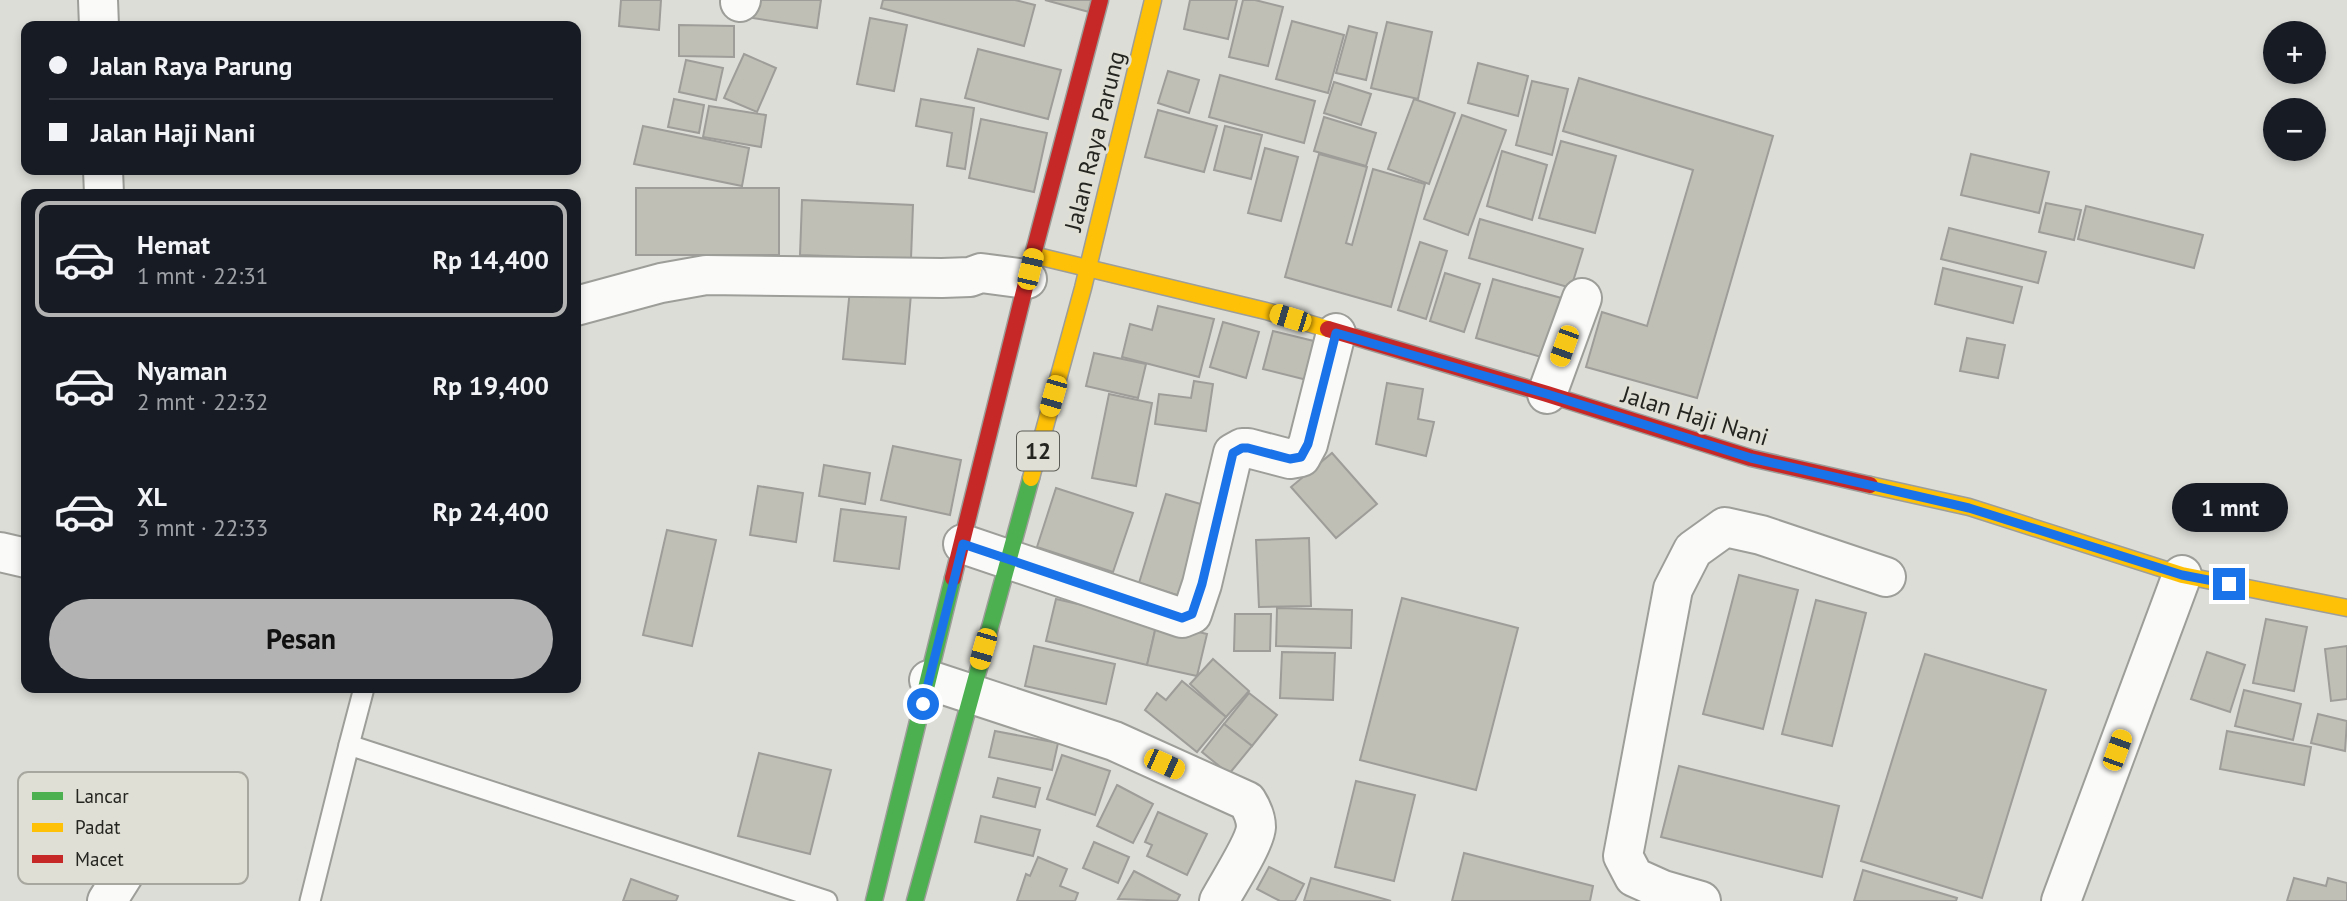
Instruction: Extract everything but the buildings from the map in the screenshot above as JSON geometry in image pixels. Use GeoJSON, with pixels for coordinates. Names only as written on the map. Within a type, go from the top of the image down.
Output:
{"type":"FeatureCollection","features":[{"type":"Feature","properties":{"kind":"main road","name":"Jalan Raya Parung"},"geometry":{"type":"LineString","coordinates":[[874,901],[1030,267],[1100,0]]}},
{"type":"Feature","properties":{"kind":"main road","name":"Jalan Raya Parung"},"geometry":{"type":"LineString","coordinates":[[915,901],[1088,266],[1153,0]]}},
{"type":"Feature","properties":{"kind":"main road","name":"Jalan Haji Nani"},"geometry":{"type":"LineString","coordinates":[[1030,267],[1088,266],[1266,311],[1751,458],[1969,508],[2182,575],[2347,608]]}},
{"type":"Feature","properties":{"kind":"street"},"geometry":{"type":"LineString","coordinates":[[98,0],[99,21]]}},
{"type":"Feature","properties":{"kind":"street"},"geometry":{"type":"LineString","coordinates":[[581,305],[661,283],[706,275],[942,278],[970,277],[981,273],[1030,267]]}},
{"type":"Feature","properties":{"kind":"street"},"geometry":{"type":"LineString","coordinates":[[1547,394],[1582,298]]}},
{"type":"Feature","properties":{"kind":"street"},"geometry":{"type":"LineString","coordinates":[[963,544],[1188,618],[1192,614],[1202,584],[1233,453],[1248,448],[1290,459],[1301,457],[1308,444],[1336,333]]}},
{"type":"Feature","properties":{"kind":"street"},"geometry":{"type":"LineString","coordinates":[[1701,901],[1663,890],[1634,877],[1623,856],[1674,589],[1693,550],[1725,527],[1761,535],[1886,577]]}},
{"type":"Feature","properties":{"kind":"street"},"geometry":{"type":"LineString","coordinates":[[0,552],[21,557]]}},
{"type":"Feature","properties":{"kind":"street"},"geometry":{"type":"LineString","coordinates":[[2061,901],[2182,575]]}},
{"type":"Feature","properties":{"kind":"street"},"geometry":{"type":"LineString","coordinates":[[929,680],[1114,741],[1247,801],[1254,812],[1256,828],[1219,901]]}},
{"type":"Feature","properties":{"kind":"street"},"geometry":{"type":"LineString","coordinates":[[107,901],[118,884]]}},
{"type":"Feature","properties":{"kind":"lane"},"geometry":{"type":"LineString","coordinates":[[310,901],[363,693]]}},
{"type":"Feature","properties":{"kind":"lane"},"geometry":{"type":"LineString","coordinates":[[349,745],[827,901]]}},
{"type":"Feature","properties":{"kind":"traffic: fast"},"geometry":{"type":"LineString","coordinates":[[915,901],[1031,478]]}},
{"type":"Feature","properties":{"kind":"traffic: fast"},"geometry":{"type":"LineString","coordinates":[[874,901],[953,578]]}},
{"type":"Feature","properties":{"kind":"traffic: slow"},"geometry":{"type":"LineString","coordinates":[[1031,478],[1083,288],[1153,0]]}},
{"type":"Feature","properties":{"kind":"traffic: slow"},"geometry":{"type":"LineString","coordinates":[[1033,255],[1266,311],[1328,329]]}},
{"type":"Feature","properties":{"kind":"traffic: slow"},"geometry":{"type":"LineString","coordinates":[[1870,485],[1969,507],[2182,575],[2347,608]]}},
{"type":"Feature","properties":{"kind":"traffic: jam"},"geometry":{"type":"LineString","coordinates":[[953,578],[1100,0]]}},
{"type":"Feature","properties":{"kind":"traffic: jam"},"geometry":{"type":"LineString","coordinates":[[1328,329],[1751,458],[1870,485]]}},
{"type":"Feature","properties":{"kind":"route"},"geometry":{"type":"LineString","coordinates":[[923,704],[963,544],[1188,618],[1192,614],[1202,584],[1233,453],[1248,448],[1290,459],[1301,457],[1308,444],[1336,333],[1547,394],[1751,458],[1969,508],[2182,575],[2229,584]]}}]}
